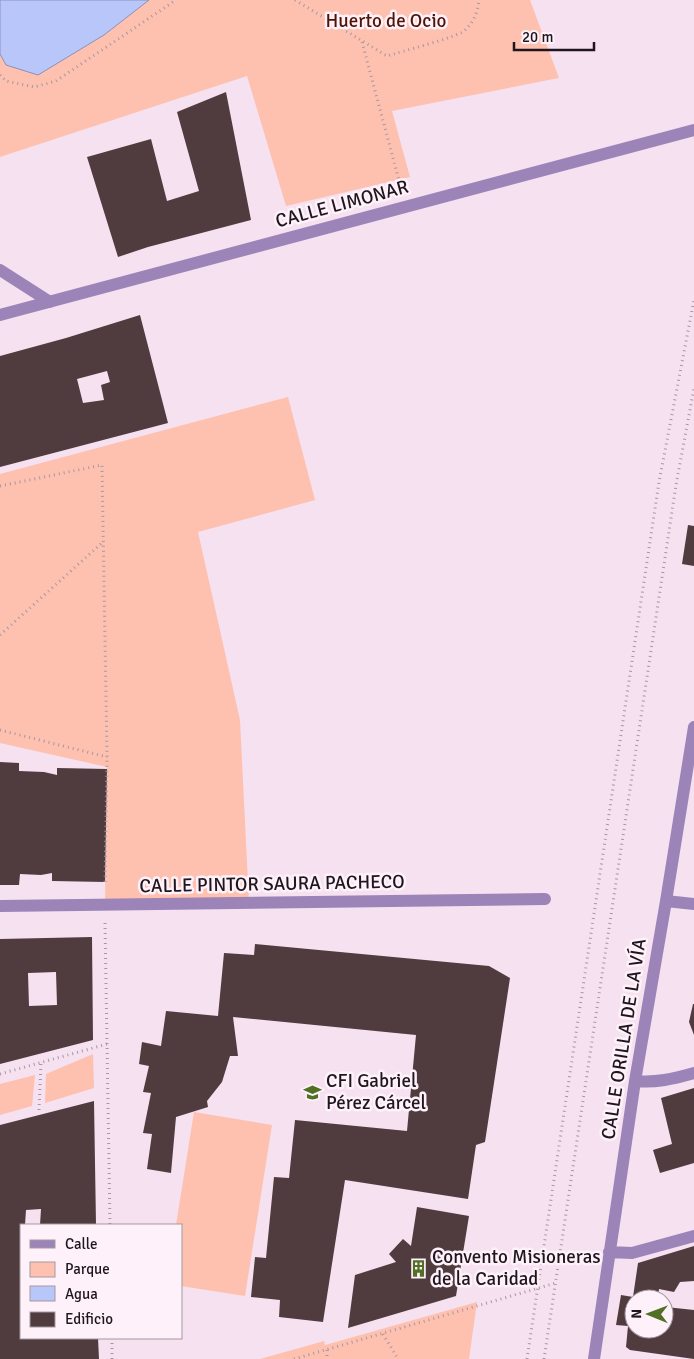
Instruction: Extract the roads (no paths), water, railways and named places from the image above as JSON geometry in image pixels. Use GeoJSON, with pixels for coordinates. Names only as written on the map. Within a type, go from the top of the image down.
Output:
{"type":"FeatureCollection","features":[{"type":"Feature","properties":{"kind":"street","name":"CALLE LIMONAR"},"geometry":{"type":"LineString","coordinates":[[0,315],[694,130]]}},
{"type":"Feature","properties":{"kind":"street"},"geometry":{"type":"LineString","coordinates":[[0,270],[50,302]]}},
{"type":"Feature","properties":{"kind":"street","name":"CALLE ORILLA DE LA VÍA"},"geometry":{"type":"LineString","coordinates":[[594,1359],[635,1081],[694,727]]}},
{"type":"Feature","properties":{"kind":"street","name":"CALLE PINTOR SAURA PACHECO"},"geometry":{"type":"LineString","coordinates":[[0,906],[545,899]]}},
{"type":"Feature","properties":{"kind":"street"},"geometry":{"type":"LineString","coordinates":[[666,901],[694,904]]}},
{"type":"Feature","properties":{"kind":"street"},"geometry":{"type":"LineString","coordinates":[[635,1081],[647,1083],[666,1081],[694,1073]]}},
{"type":"Feature","properties":{"kind":"street"},"geometry":{"type":"LineString","coordinates":[[610,1252],[632,1253],[694,1236]]}},
{"type":"Feature","properties":{"kind":"water"},"geometry":{"type":"Polygon","coordinates":[[[0,0],[149,0],[104,35],[38,75],[6,65],[0,54],[0,0]]]}},
{"type":"Feature","properties":{"kind":"place","name":"CFI Gabriel Pérez Cárcel"},"geometry":{"type":"Point","coordinates":[312,1092]}},
{"type":"Feature","properties":{"kind":"place","name":"Convento Misioneras de la Caridad"},"geometry":{"type":"Point","coordinates":[418,1268]}},
{"type":"Feature","properties":{"kind":"park label","name":"Huerto de Ocio"},"geometry":{"type":"Point","coordinates":[386,21]}}]}
